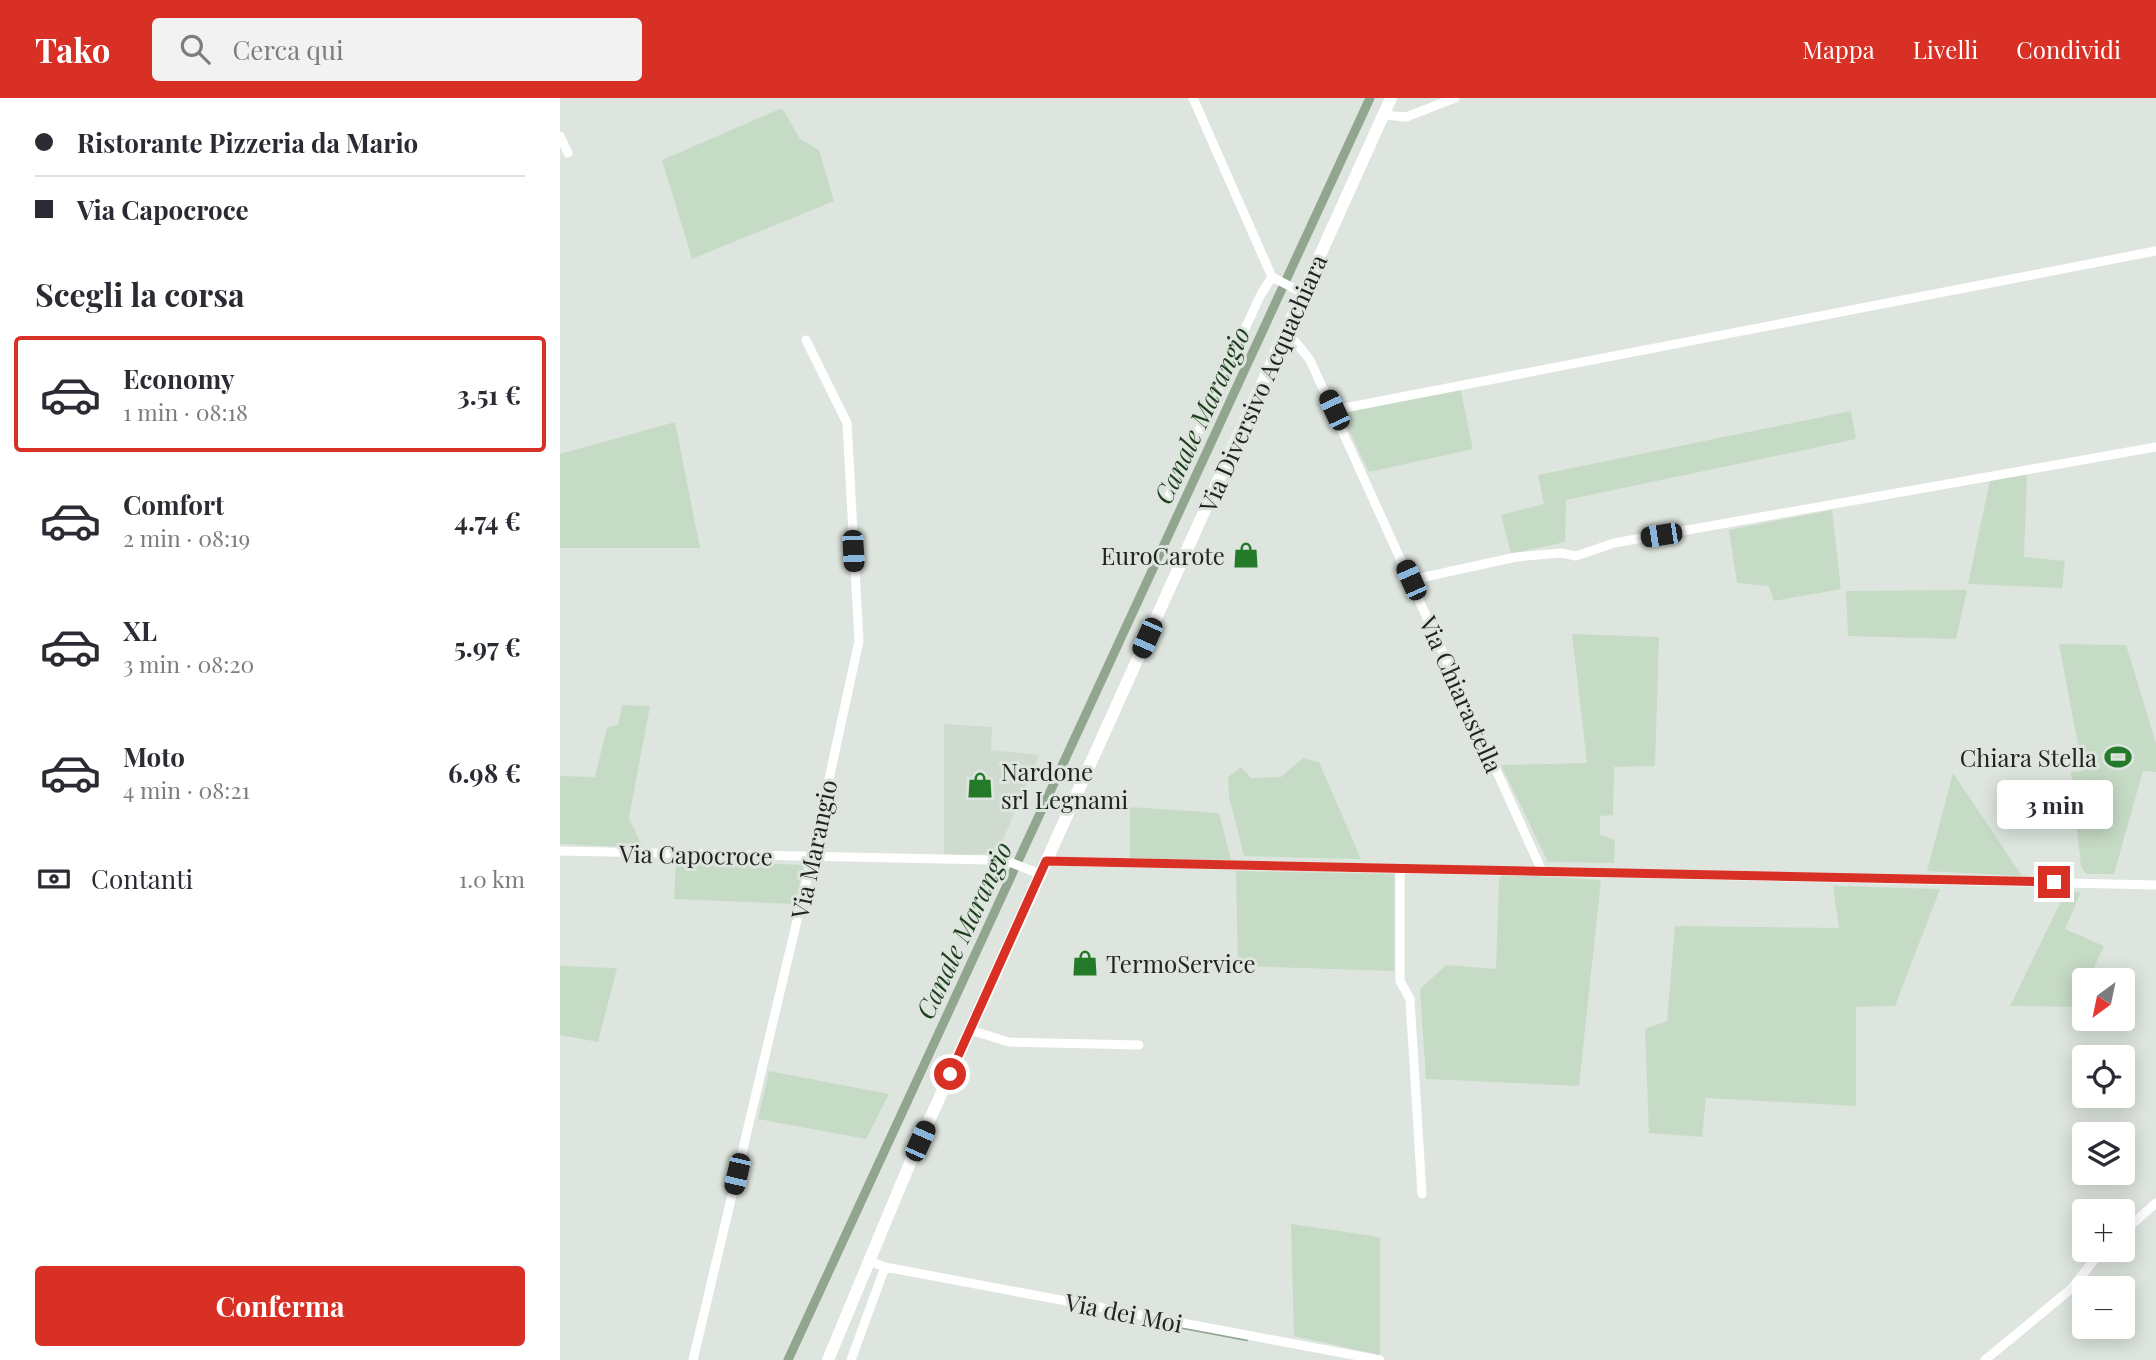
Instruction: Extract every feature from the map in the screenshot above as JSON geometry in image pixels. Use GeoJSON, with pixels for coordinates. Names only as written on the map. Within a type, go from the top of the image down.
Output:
{"type":"FeatureCollection","features":[{"type":"Feature","properties":{"kind":"main road","name":"Via Diversivo Acquachiara"},"geometry":{"type":"LineString","coordinates":[[828,1360],[1036,873],[1046,861],[1286,330],[1298,291],[1391,98]]}},
{"type":"Feature","properties":{"kind":"street"},"geometry":{"type":"LineString","coordinates":[[1193,98],[1274,279],[1298,291]]}},
{"type":"Feature","properties":{"kind":"street"},"geometry":{"type":"LineString","coordinates":[[1384,115],[1406,117],[1455,98]]}},
{"type":"Feature","properties":{"kind":"street"},"geometry":{"type":"LineString","coordinates":[[560,136],[568,153]]}},
{"type":"Feature","properties":{"kind":"street"},"geometry":{"type":"LineString","coordinates":[[1334,410],[2156,251]]}},
{"type":"Feature","properties":{"kind":"street"},"geometry":{"type":"LineString","coordinates":[[1169,496],[1260,296],[1274,279]]}},
{"type":"Feature","properties":{"kind":"street","name":"Via Chiarastella"},"geometry":{"type":"LineString","coordinates":[[1286,330],[1310,360],[1334,410],[1542,871]]}},
{"type":"Feature","properties":{"kind":"street","name":"Via Marangio"},"geometry":{"type":"LineString","coordinates":[[693,1360],[812,857],[859,641],[847,423],[806,340]]}},
{"type":"Feature","properties":{"kind":"street"},"geometry":{"type":"LineString","coordinates":[[1411,580],[1489,561],[1539,553],[1576,556],[1614,543],[2156,447]]}},
{"type":"Feature","properties":{"kind":"street","name":"Via Capocroce"},"geometry":{"type":"LineString","coordinates":[[560,850],[1007,861],[1036,873]]}},
{"type":"Feature","properties":{"kind":"street"},"geometry":{"type":"LineString","coordinates":[[1046,861],[2156,885]]}},
{"type":"Feature","properties":{"kind":"street"},"geometry":{"type":"LineString","coordinates":[[1400,868],[1400,981],[1410,999],[1422,1194]]}},
{"type":"Feature","properties":{"kind":"street"},"geometry":{"type":"LineString","coordinates":[[970,1030],[1009,1042],[1139,1045]]}},
{"type":"Feature","properties":{"kind":"street"},"geometry":{"type":"LineString","coordinates":[[2135,1221],[2156,1203]]}},
{"type":"Feature","properties":{"kind":"street","name":"Via dei Moi"},"geometry":{"type":"LineString","coordinates":[[869,1261],[886,1267],[1380,1360]]}},
{"type":"Feature","properties":{"kind":"street"},"geometry":{"type":"LineString","coordinates":[[1985,1360],[2071,1289],[2092,1262]]}},
{"type":"Feature","properties":{"kind":"street"},"geometry":{"type":"LineString","coordinates":[[851,1360],[886,1267]]}},
{"type":"Feature","properties":{"kind":"shaded area"},"geometry":{"type":"Polygon","coordinates":[[[944,724],[992,727],[991,750],[1039,755],[997,854],[944,855],[944,724]]]}},
{"type":"Feature","properties":{"kind":"green space"},"geometry":{"type":"Polygon","coordinates":[[[782,108],[800,139],[819,150],[834,201],[692,259],[662,160],[782,108]]]}},
{"type":"Feature","properties":{"kind":"green space"},"geometry":{"type":"Polygon","coordinates":[[[1460,387],[1473,449],[1369,472],[1341,414],[1344,410],[1460,387]]]}},
{"type":"Feature","properties":{"kind":"green space"},"geometry":{"type":"Polygon","coordinates":[[[1851,411],[1856,439],[1566,500],[1565,542],[1511,554],[1501,515],[1544,504],[1538,475],[1851,411]]]}},
{"type":"Feature","properties":{"kind":"green space"},"geometry":{"type":"Polygon","coordinates":[[[675,422],[700,548],[560,548],[560,454],[675,422]]]}},
{"type":"Feature","properties":{"kind":"green space"},"geometry":{"type":"Polygon","coordinates":[[[2027,474],[2024,557],[2065,561],[2062,588],[1968,584],[1990,480],[2027,474]]]}},
{"type":"Feature","properties":{"kind":"green space"},"geometry":{"type":"Polygon","coordinates":[[[1832,510],[1841,589],[1774,601],[1769,586],[1737,583],[1729,530],[1832,510]]]}},
{"type":"Feature","properties":{"kind":"green space"},"geometry":{"type":"Polygon","coordinates":[[[1967,590],[1956,639],[1848,636],[1846,591],[1967,590]]]}},
{"type":"Feature","properties":{"kind":"green space"},"geometry":{"type":"Polygon","coordinates":[[[1572,634],[1659,637],[1655,766],[1614,767],[1613,815],[1600,816],[1600,835],[1615,840],[1614,863],[1548,862],[1501,765],[1587,763],[1572,634]]]}},
{"type":"Feature","properties":{"kind":"green space","name":"Chiara Stella"},"geometry":{"type":"Polygon","coordinates":[[[2059,644],[2126,645],[2156,743],[2156,772],[2143,771],[2114,874],[2086,874],[2081,867],[2071,772],[2083,771],[2059,644]]]}},
{"type":"Feature","properties":{"kind":"green space"},"geometry":{"type":"Polygon","coordinates":[[[622,705],[650,706],[629,818],[643,848],[560,844],[560,776],[595,777],[607,727],[618,725],[622,705]]]}},
{"type":"Feature","properties":{"kind":"green space"},"geometry":{"type":"Polygon","coordinates":[[[1303,758],[1319,762],[1361,859],[1244,856],[1229,797],[1228,777],[1241,767],[1251,778],[1281,777],[1303,758]]]}},
{"type":"Feature","properties":{"kind":"green space"},"geometry":{"type":"Polygon","coordinates":[[[1953,773],[2022,876],[1927,871],[1953,773]]]}},
{"type":"Feature","properties":{"kind":"green space"},"geometry":{"type":"Polygon","coordinates":[[[1130,807],[1219,813],[1231,860],[1130,858],[1130,807]]]}},
{"type":"Feature","properties":{"kind":"green space"},"geometry":{"type":"Polygon","coordinates":[[[676,860],[804,865],[795,904],[674,899],[676,860]]]}},
{"type":"Feature","properties":{"kind":"green space"},"geometry":{"type":"Polygon","coordinates":[[[1236,871],[1394,874],[1394,971],[1238,966],[1236,871]]]}},
{"type":"Feature","properties":{"kind":"green space"},"geometry":{"type":"Polygon","coordinates":[[[1502,874],[1601,880],[1579,1086],[1426,1079],[1420,989],[1446,965],[1496,969],[1499,880],[1502,874]]]}},
{"type":"Feature","properties":{"kind":"green space"},"geometry":{"type":"Polygon","coordinates":[[[1833,886],[1940,889],[1895,1006],[1856,1007],[1856,1106],[1706,1098],[1702,1137],[1649,1133],[1645,1029],[1667,1021],[1675,926],[1839,928],[1833,886]]]}},
{"type":"Feature","properties":{"kind":"green space"},"geometry":{"type":"Polygon","coordinates":[[[2066,891],[2081,892],[2065,929],[2104,946],[2094,968],[2072,968],[2072,1007],[2010,1006],[2066,891]]]}},
{"type":"Feature","properties":{"kind":"green space"},"geometry":{"type":"Polygon","coordinates":[[[560,966],[617,968],[598,1042],[560,1035],[560,966]]]}},
{"type":"Feature","properties":{"kind":"green space"},"geometry":{"type":"Polygon","coordinates":[[[769,1071],[889,1094],[866,1139],[758,1119],[769,1071]]]}},
{"type":"Feature","properties":{"kind":"green space"},"geometry":{"type":"Polygon","coordinates":[[[1291,1224],[1380,1237],[1380,1355],[1294,1336],[1291,1224]]]}},
{"type":"Feature","properties":{"kind":"waterway","name":"Canale Marangio"},"geometry":{"type":"LineString","coordinates":[[788,1360],[1370,98]]}},
{"type":"Feature","properties":{"kind":"waterway"},"geometry":{"type":"LineString","coordinates":[[1162,1324],[1247,1340]]}},
{"type":"Feature","properties":{"kind":"place","name":"EuroCarote"},"geometry":{"type":"Point","coordinates":[1246,555]}},
{"type":"Feature","properties":{"kind":"place","name":"Chiara Stella"},"geometry":{"type":"Point","coordinates":[2118,757]}},
{"type":"Feature","properties":{"kind":"place","name":"Nardone srl Legnami"},"geometry":{"type":"Point","coordinates":[980,785]}},
{"type":"Feature","properties":{"kind":"place","name":"TermoService"},"geometry":{"type":"Point","coordinates":[1085,963]}},
{"type":"Feature","properties":{"kind":"route"},"geometry":{"type":"LineString","coordinates":[[950,1074],[1046,861],[2054,882]]}}]}
